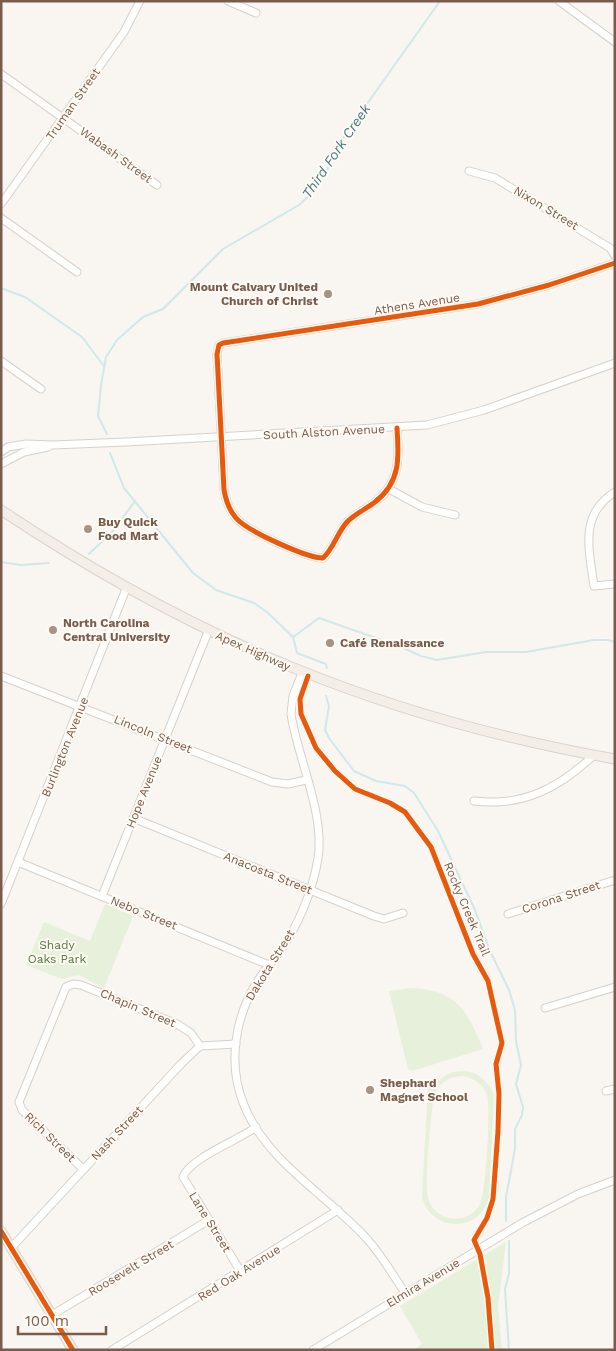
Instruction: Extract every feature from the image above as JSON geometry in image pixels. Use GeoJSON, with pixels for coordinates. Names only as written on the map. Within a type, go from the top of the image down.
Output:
{"type":"FeatureCollection","features":[{"type":"Feature","properties":{"kind":"main road","name":"Apex Highway"},"geometry":{"type":"LineString","coordinates":[[1,510],[126,588],[208,632],[302,673],[377,700],[462,726],[615,759]]}},
{"type":"Feature","properties":{"kind":"main road"},"geometry":{"type":"LineString","coordinates":[[1,1232],[74,1350]]}},
{"type":"Feature","properties":{"kind":"street","name":"Truman Street"},"geometry":{"type":"LineString","coordinates":[[1,204],[124,32],[140,1]]}},
{"type":"Feature","properties":{"kind":"street"},"geometry":{"type":"LineString","coordinates":[[228,1],[256,13]]}},
{"type":"Feature","properties":{"kind":"street"},"geometry":{"type":"LineString","coordinates":[[560,1],[615,42]]}},
{"type":"Feature","properties":{"kind":"street","name":"Wabash Street"},"geometry":{"type":"LineString","coordinates":[[1,74],[157,185]]}},
{"type":"Feature","properties":{"kind":"street","name":"Nixon Street"},"geometry":{"type":"LineString","coordinates":[[470,171],[496,178],[582,229],[610,248],[615,256]]}},
{"type":"Feature","properties":{"kind":"street"},"geometry":{"type":"LineString","coordinates":[[1,218],[77,272]]}},
{"type":"Feature","properties":{"kind":"street","name":"Athens Avenue"},"geometry":{"type":"LineString","coordinates":[[220,437],[217,354],[219,345],[222,342],[478,304],[549,285],[615,263]]}},
{"type":"Feature","properties":{"kind":"street"},"geometry":{"type":"LineString","coordinates":[[1,361],[40,389]]}},
{"type":"Feature","properties":{"kind":"street","name":"South Alston Avenue"},"geometry":{"type":"LineString","coordinates":[[53,445],[397,428],[427,424],[469,415],[615,363]]}},
{"type":"Feature","properties":{"kind":"street"},"geometry":{"type":"LineString","coordinates":[[220,437],[224,490],[227,504],[236,519],[254,532],[323,558],[330,551],[347,523],[389,489],[398,468],[397,428]]}},
{"type":"Feature","properties":{"kind":"street"},"geometry":{"type":"LineString","coordinates":[[1,452],[4,447],[26,444],[53,445]]}},
{"type":"Feature","properties":{"kind":"street"},"geometry":{"type":"LineString","coordinates":[[1,464],[24,452],[39,450],[53,445]]}},
{"type":"Feature","properties":{"kind":"street"},"geometry":{"type":"LineString","coordinates":[[389,489],[422,507],[455,516]]}},
{"type":"Feature","properties":{"kind":"street"},"geometry":{"type":"LineString","coordinates":[[615,492],[594,512],[588,528],[594,586],[615,584]]}},
{"type":"Feature","properties":{"kind":"street","name":"Burlington Avenue"},"geometry":{"type":"LineString","coordinates":[[1,904],[81,706],[126,588]]}},
{"type":"Feature","properties":{"kind":"street","name":"Hope Avenue"},"geometry":{"type":"LineString","coordinates":[[102,896],[208,632]]}},
{"type":"Feature","properties":{"kind":"street","name":"Dakota Street"},"geometry":{"type":"LineString","coordinates":[[302,673],[293,696],[292,714],[320,835],[318,860],[309,890],[288,939],[246,1002],[239,1022],[235,1066],[239,1092],[256,1127],[276,1154],[338,1210],[372,1245],[404,1293]]}},
{"type":"Feature","properties":{"kind":"street","name":"Lincoln Street"},"geometry":{"type":"LineString","coordinates":[[1,676],[272,782],[288,784],[306,780]]}},
{"type":"Feature","properties":{"kind":"street"},"geometry":{"type":"LineString","coordinates":[[474,801],[506,803],[524,798],[571,776],[594,755]]}},
{"type":"Feature","properties":{"kind":"street","name":"Anacosta Street"},"geometry":{"type":"LineString","coordinates":[[133,818],[378,918],[384,919],[404,913]]}},
{"type":"Feature","properties":{"kind":"street","name":"Nebo Street"},"geometry":{"type":"LineString","coordinates":[[18,862],[269,965]]}},
{"type":"Feature","properties":{"kind":"street","name":"Corona Street"},"geometry":{"type":"LineString","coordinates":[[508,914],[615,880]]}},
{"type":"Feature","properties":{"kind":"street","name":"Chapin Street"},"geometry":{"type":"LineString","coordinates":[[20,1102],[62,992],[69,986],[81,985],[178,1024],[191,1033],[200,1046]]}},
{"type":"Feature","properties":{"kind":"street"},"geometry":{"type":"LineString","coordinates":[[545,1008],[615,987]]}},
{"type":"Feature","properties":{"kind":"street"},"geometry":{"type":"LineString","coordinates":[[200,1046],[236,1044]]}},
{"type":"Feature","properties":{"kind":"street","name":"Nash Street"},"geometry":{"type":"LineString","coordinates":[[11,1248],[200,1046]]}},
{"type":"Feature","properties":{"kind":"street"},"geometry":{"type":"LineString","coordinates":[[606,1091],[615,1089]]}},
{"type":"Feature","properties":{"kind":"street","name":"Rich Street"},"geometry":{"type":"LineString","coordinates":[[20,1102],[22,1110],[83,1169]]}},
{"type":"Feature","properties":{"kind":"street","name":"Lane Street"},"geometry":{"type":"LineString","coordinates":[[241,1272],[185,1181],[185,1171],[256,1127]]}},
{"type":"Feature","properties":{"kind":"street","name":"Elmira Avenue"},"geometry":{"type":"LineString","coordinates":[[313,1350],[522,1223],[578,1194],[615,1180]]}},
{"type":"Feature","properties":{"kind":"street","name":"Red Oak Avenue"},"geometry":{"type":"LineString","coordinates":[[112,1350],[241,1272],[338,1210]]}},
{"type":"Feature","properties":{"kind":"street","name":"Roosevelt Street"},"geometry":{"type":"LineString","coordinates":[[52,1315],[209,1220]]}},
{"type":"Feature","properties":{"kind":"green space","name":"Shady Oaks Park"},"geometry":{"type":"Polygon","coordinates":[[[105,904],[133,916],[104,988],[78,975],[62,979],[26,965],[44,922],[90,941],[105,904]]]}},
{"type":"Feature","properties":{"kind":"green space"},"geometry":{"type":"Polygon","coordinates":[[[413,988],[441,993],[459,1005],[472,1024],[483,1049],[412,1071],[408,1069],[389,991],[413,988]]]}},
{"type":"Feature","properties":{"kind":"green space"},"geometry":{"type":"Polygon","coordinates":[[[457,1071],[474,1073],[479,1076],[489,1086],[494,1096],[489,1196],[484,1208],[477,1217],[467,1222],[456,1224],[445,1222],[435,1217],[427,1209],[422,1197],[428,1086],[457,1071]],[[458,1076],[443,1082],[434,1095],[427,1168],[427,1193],[429,1201],[439,1214],[453,1219],[469,1215],[480,1204],[486,1168],[488,1132],[487,1095],[481,1085],[475,1080],[458,1076]]]}},
{"type":"Feature","properties":{"kind":"green space"},"geometry":{"type":"Polygon","coordinates":[[[506,1242],[498,1307],[502,1350],[414,1350],[422,1344],[400,1306],[506,1242]]]}},
{"type":"Feature","properties":{"kind":"waterway","name":"Third Fork Creek"},"geometry":{"type":"LineString","coordinates":[[107,434],[98,416],[101,385],[106,357],[117,340],[143,317],[163,309],[223,249],[299,205],[310,195],[327,170],[340,142],[440,1]]}},
{"type":"Feature","properties":{"kind":"waterway"},"geometry":{"type":"LineString","coordinates":[[1,288],[25,297],[82,337],[104,366]]}},
{"type":"Feature","properties":{"kind":"waterway","name":"Third Fork Creek"},"geometry":{"type":"LineString","coordinates":[[110,453],[124,488],[193,573],[216,590],[254,603],[267,612],[293,637],[297,653],[326,664],[327,668]]}},
{"type":"Feature","properties":{"kind":"waterway"},"geometry":{"type":"LineString","coordinates":[[89,554],[113,531],[135,501]]}},
{"type":"Feature","properties":{"kind":"waterway"},"geometry":{"type":"LineString","coordinates":[[1,562],[21,565],[49,563]]}},
{"type":"Feature","properties":{"kind":"waterway"},"geometry":{"type":"LineString","coordinates":[[293,637],[319,618],[399,646],[421,656],[437,660],[486,652],[526,652],[594,640],[615,642]]}},
{"type":"Feature","properties":{"kind":"waterway","name":"Third Fork Creek"},"geometry":{"type":"LineString","coordinates":[[326,696],[329,706],[325,730],[354,771],[376,781],[405,786],[414,793],[438,831],[475,910],[490,951],[509,990],[515,1010],[516,1041],[521,1065],[516,1084],[523,1107],[522,1115],[515,1129],[515,1149],[506,1197],[506,1221]]}},
{"type":"Feature","properties":{"kind":"waterway","name":"Third Fork Creek"},"geometry":{"type":"LineString","coordinates":[[509,1241],[509,1273],[505,1289],[509,1350]]}},
{"type":"Feature","properties":{"kind":"cycle path"},"geometry":{"type":"LineString","coordinates":[[397,428],[398,459],[390,486],[375,502],[347,522],[323,558],[304,554],[278,543],[242,523],[231,512],[228,505],[224,490],[217,354],[219,345],[478,304],[549,285],[615,263]]}},
{"type":"Feature","properties":{"kind":"cycle path","name":"Rocky Creek Trail"},"geometry":{"type":"LineString","coordinates":[[308,676],[300,699],[301,714],[316,748],[335,771],[355,789],[390,803],[405,812],[431,847],[473,954],[488,981],[502,1043],[496,1064],[499,1094],[498,1131],[493,1199],[487,1218],[474,1240],[480,1254],[488,1298],[492,1350]]}},
{"type":"Feature","properties":{"kind":"cycle path"},"geometry":{"type":"LineString","coordinates":[[1,1231],[73,1350]]}},
{"type":"Feature","properties":{"kind":"place","name":"Mount Calvary United Church of Christ"},"geometry":{"type":"Point","coordinates":[328,294]}},
{"type":"Feature","properties":{"kind":"place","name":"Buy Quick Food Mart"},"geometry":{"type":"Point","coordinates":[88,529]}},
{"type":"Feature","properties":{"kind":"place","name":"North Carolina Central University"},"geometry":{"type":"Point","coordinates":[53,630]}},
{"type":"Feature","properties":{"kind":"place","name":"Café Renaissance"},"geometry":{"type":"Point","coordinates":[330,643]}},
{"type":"Feature","properties":{"kind":"place","name":"Shephard Magnet School"},"geometry":{"type":"Point","coordinates":[370,1090]}}]}
